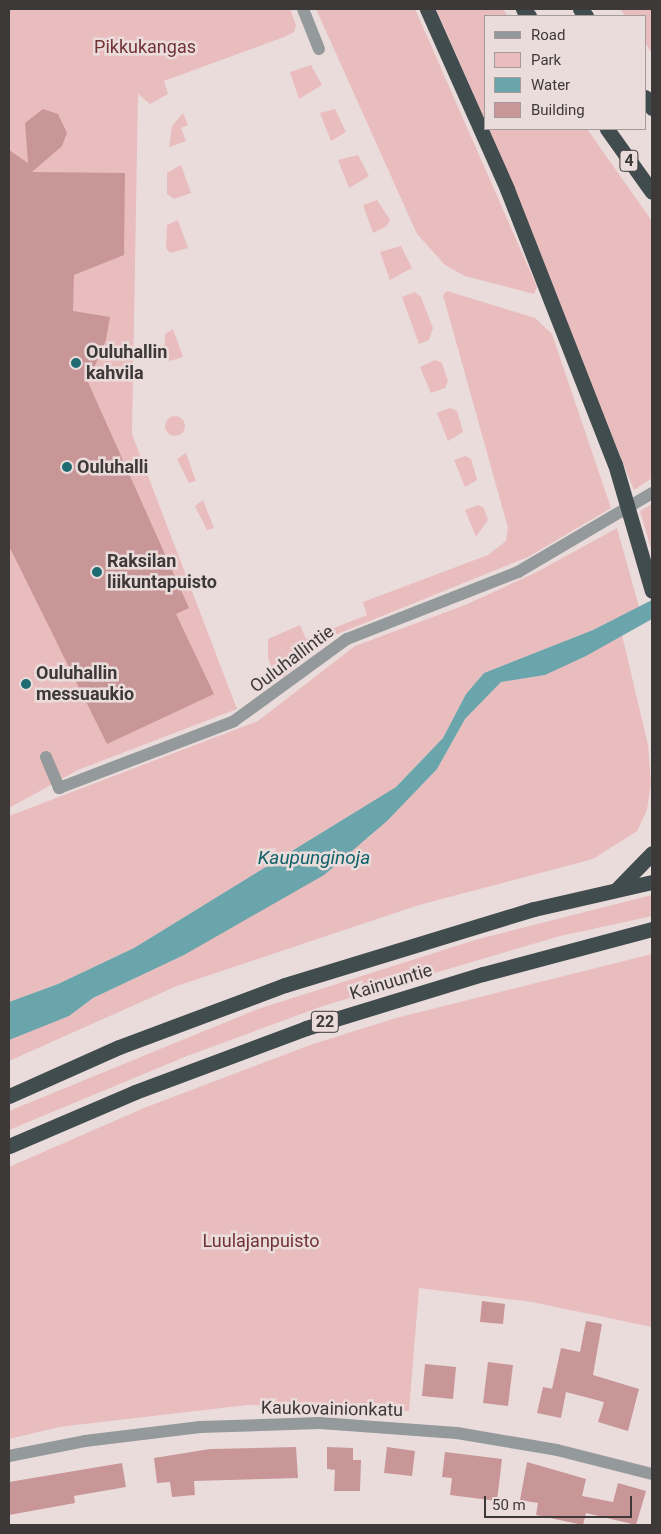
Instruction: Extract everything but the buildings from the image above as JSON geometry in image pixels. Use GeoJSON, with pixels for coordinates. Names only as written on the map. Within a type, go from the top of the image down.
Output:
{"type":"FeatureCollection","features":[{"type":"Feature","properties":{"kind":"highway"},"geometry":{"type":"LineString","coordinates":[[427,9],[507,188],[615,464],[652,590]]}},
{"type":"Feature","properties":{"kind":"highway","name":"4"},"geometry":{"type":"LineString","coordinates":[[608,130],[652,192]]}},
{"type":"Feature","properties":{"kind":"highway"},"geometry":{"type":"LineString","coordinates":[[617,889],[652,853]]}},
{"type":"Feature","properties":{"kind":"highway","name":"Kainuuntie"},"geometry":{"type":"LineString","coordinates":[[9,1096],[119,1047],[286,985],[534,909],[652,882]]}},
{"type":"Feature","properties":{"kind":"highway","name":"Kainuuntie"},"geometry":{"type":"LineString","coordinates":[[9,1146],[135,1092],[306,1028],[483,974],[652,929]]}},
{"type":"Feature","properties":{"kind":"highway"},"geometry":{"type":"LineString","coordinates":[[620,939],[652,941]]}},
{"type":"Feature","properties":{"kind":"street"},"geometry":{"type":"LineString","coordinates":[[303,9],[319,49]]}},
{"type":"Feature","properties":{"kind":"street","name":"Ouluhallintie"},"geometry":{"type":"LineString","coordinates":[[46,757],[59,788],[234,721],[346,639],[518,572],[652,493]]}},
{"type":"Feature","properties":{"kind":"street","name":"Kaukovainionkatu"},"geometry":{"type":"LineString","coordinates":[[9,1456],[85,1441],[200,1427],[320,1423],[466,1434],[557,1450],[652,1474]]}},
{"type":"Feature","properties":{"kind":"green space","name":"Raksilan liikuntapuisto"},"geometry":{"type":"Polygon","coordinates":[[[9,9],[290,9],[296,25],[294,32],[284,37],[164,81],[168,94],[150,104],[138,94],[132,434],[237,709],[78,770],[9,808],[9,9]]]}},
{"type":"Feature","properties":{"kind":"green space"},"geometry":{"type":"Polygon","coordinates":[[[316,9],[415,9],[537,287],[534,294],[465,276],[445,265],[417,234],[316,9]]]}},
{"type":"Feature","properties":{"kind":"green space"},"geometry":{"type":"Polygon","coordinates":[[[436,9],[503,9],[507,15],[483,15],[483,115],[436,9]]]}},
{"type":"Feature","properties":{"kind":"green space"},"geometry":{"type":"Polygon","coordinates":[[[620,9],[652,9],[652,53],[646,44],[646,15],[624,15],[620,9]]]}},
{"type":"Feature","properties":{"kind":"green space"},"geometry":{"type":"Polygon","coordinates":[[[311,65],[322,85],[299,99],[290,72],[311,65]]]}},
{"type":"Feature","properties":{"kind":"green space"},"geometry":{"type":"Polygon","coordinates":[[[335,109],[346,132],[331,141],[320,113],[335,109]]]}},
{"type":"Feature","properties":{"kind":"green space"},"geometry":{"type":"Polygon","coordinates":[[[183,113],[188,125],[181,128],[186,141],[169,147],[172,126],[183,113]]]}},
{"type":"Feature","properties":{"kind":"green space"},"geometry":{"type":"Polygon","coordinates":[[[489,130],[588,130],[652,221],[652,478],[634,490],[489,130]]]}},
{"type":"Feature","properties":{"kind":"green space"},"geometry":{"type":"Polygon","coordinates":[[[358,155],[369,176],[349,188],[338,160],[358,155]]]}},
{"type":"Feature","properties":{"kind":"green space"},"geometry":{"type":"Polygon","coordinates":[[[181,165],[191,193],[174,199],[167,194],[167,173],[181,165]]]}},
{"type":"Feature","properties":{"kind":"green space"},"geometry":{"type":"Polygon","coordinates":[[[377,200],[390,220],[387,226],[373,233],[363,205],[377,200]]]}},
{"type":"Feature","properties":{"kind":"green space"},"geometry":{"type":"Polygon","coordinates":[[[178,220],[188,248],[170,253],[166,248],[167,225],[178,220]]]}},
{"type":"Feature","properties":{"kind":"green space"},"geometry":{"type":"Polygon","coordinates":[[[401,246],[412,268],[390,280],[380,252],[401,246]]]}},
{"type":"Feature","properties":{"kind":"green space"},"geometry":{"type":"Polygon","coordinates":[[[447,291],[535,318],[552,334],[611,508],[528,557],[335,635],[284,676],[276,678],[268,658],[268,639],[300,625],[306,639],[367,615],[363,602],[488,555],[506,541],[508,528],[443,295],[447,291]]]}},
{"type":"Feature","properties":{"kind":"green space"},"geometry":{"type":"Polygon","coordinates":[[[415,292],[421,297],[433,328],[429,340],[419,344],[402,297],[415,292]]]}},
{"type":"Feature","properties":{"kind":"green space"},"geometry":{"type":"Polygon","coordinates":[[[173,329],[183,357],[170,361],[164,356],[165,334],[173,329]]]}},
{"type":"Feature","properties":{"kind":"green space"},"geometry":{"type":"Polygon","coordinates":[[[435,360],[442,363],[448,381],[445,388],[431,393],[420,367],[435,360]]]}},
{"type":"Feature","properties":{"kind":"green space"},"geometry":{"type":"Polygon","coordinates":[[[450,408],[457,411],[463,432],[448,441],[437,413],[450,408]]]}},
{"type":"Feature","properties":{"kind":"green space"},"geometry":{"type":"Polygon","coordinates":[[[171,416],[179,416],[185,422],[185,430],[179,436],[171,436],[165,430],[165,422],[171,416]]]}},
{"type":"Feature","properties":{"kind":"green space"},"geometry":{"type":"Polygon","coordinates":[[[186,453],[196,481],[189,483],[177,459],[186,453]]]}},
{"type":"Feature","properties":{"kind":"green space"},"geometry":{"type":"Polygon","coordinates":[[[465,456],[471,459],[477,480],[465,487],[454,460],[465,456]]]}},
{"type":"Feature","properties":{"kind":"green space"},"geometry":{"type":"Polygon","coordinates":[[[203,500],[214,528],[207,530],[195,506],[203,500]]]}},
{"type":"Feature","properties":{"kind":"green space"},"geometry":{"type":"Polygon","coordinates":[[[652,504],[652,552],[640,511],[652,504]]]}},
{"type":"Feature","properties":{"kind":"green space"},"geometry":{"type":"Polygon","coordinates":[[[478,505],[484,508],[488,520],[476,537],[465,510],[478,505]]]}},
{"type":"Feature","properties":{"kind":"green space"},"geometry":{"type":"Polygon","coordinates":[[[617,528],[639,607],[593,630],[484,673],[466,694],[443,738],[396,787],[134,948],[58,984],[9,1002],[9,816],[258,721],[355,646],[465,605],[537,572],[617,528]]]}},
{"type":"Feature","properties":{"kind":"green space"},"geometry":{"type":"Polygon","coordinates":[[[622,635],[648,745],[651,783],[647,810],[637,831],[593,859],[419,905],[177,986],[9,1061],[9,1040],[12,1037],[69,1016],[93,998],[184,955],[369,837],[437,769],[465,719],[501,682],[545,675],[622,635]]]}},
{"type":"Feature","properties":{"kind":"green space"},"geometry":{"type":"Polygon","coordinates":[[[652,895],[652,916],[560,936],[323,1006],[187,1056],[9,1130],[9,1111],[258,1009],[475,940],[652,895]]]}},
{"type":"Feature","properties":{"kind":"green space","name":"Luulajanpuisto"},"geometry":{"type":"Polygon","coordinates":[[[652,954],[652,1327],[532,1302],[419,1288],[409,1411],[247,1405],[59,1427],[9,1439],[9,1167],[144,1108],[313,1044],[396,1018],[652,954]]]}},
{"type":"Feature","properties":{"kind":"water","name":"Kaupunginoja"},"geometry":{"type":"Polygon","coordinates":[[[652,600],[652,619],[586,656],[545,675],[501,682],[465,719],[437,769],[387,821],[324,875],[184,955],[93,998],[69,1016],[9,1040],[9,1002],[58,984],[134,948],[396,787],[443,738],[466,694],[484,673],[593,630],[652,600]]]}},
{"type":"Feature","properties":{"kind":"place","name":"Ouluhallin kahvila"},"geometry":{"type":"Point","coordinates":[76,363]}},
{"type":"Feature","properties":{"kind":"place","name":"Ouluhalli"},"geometry":{"type":"Point","coordinates":[67,467]}},
{"type":"Feature","properties":{"kind":"place","name":"Raksilan liikuntapuisto"},"geometry":{"type":"Point","coordinates":[97,572]}},
{"type":"Feature","properties":{"kind":"place","name":"Ouluhallin messuaukio"},"geometry":{"type":"Point","coordinates":[26,684]}},
{"type":"Feature","properties":{"kind":"park label","name":"Pikkukangas"},"geometry":{"type":"Point","coordinates":[145,47]}}]}
